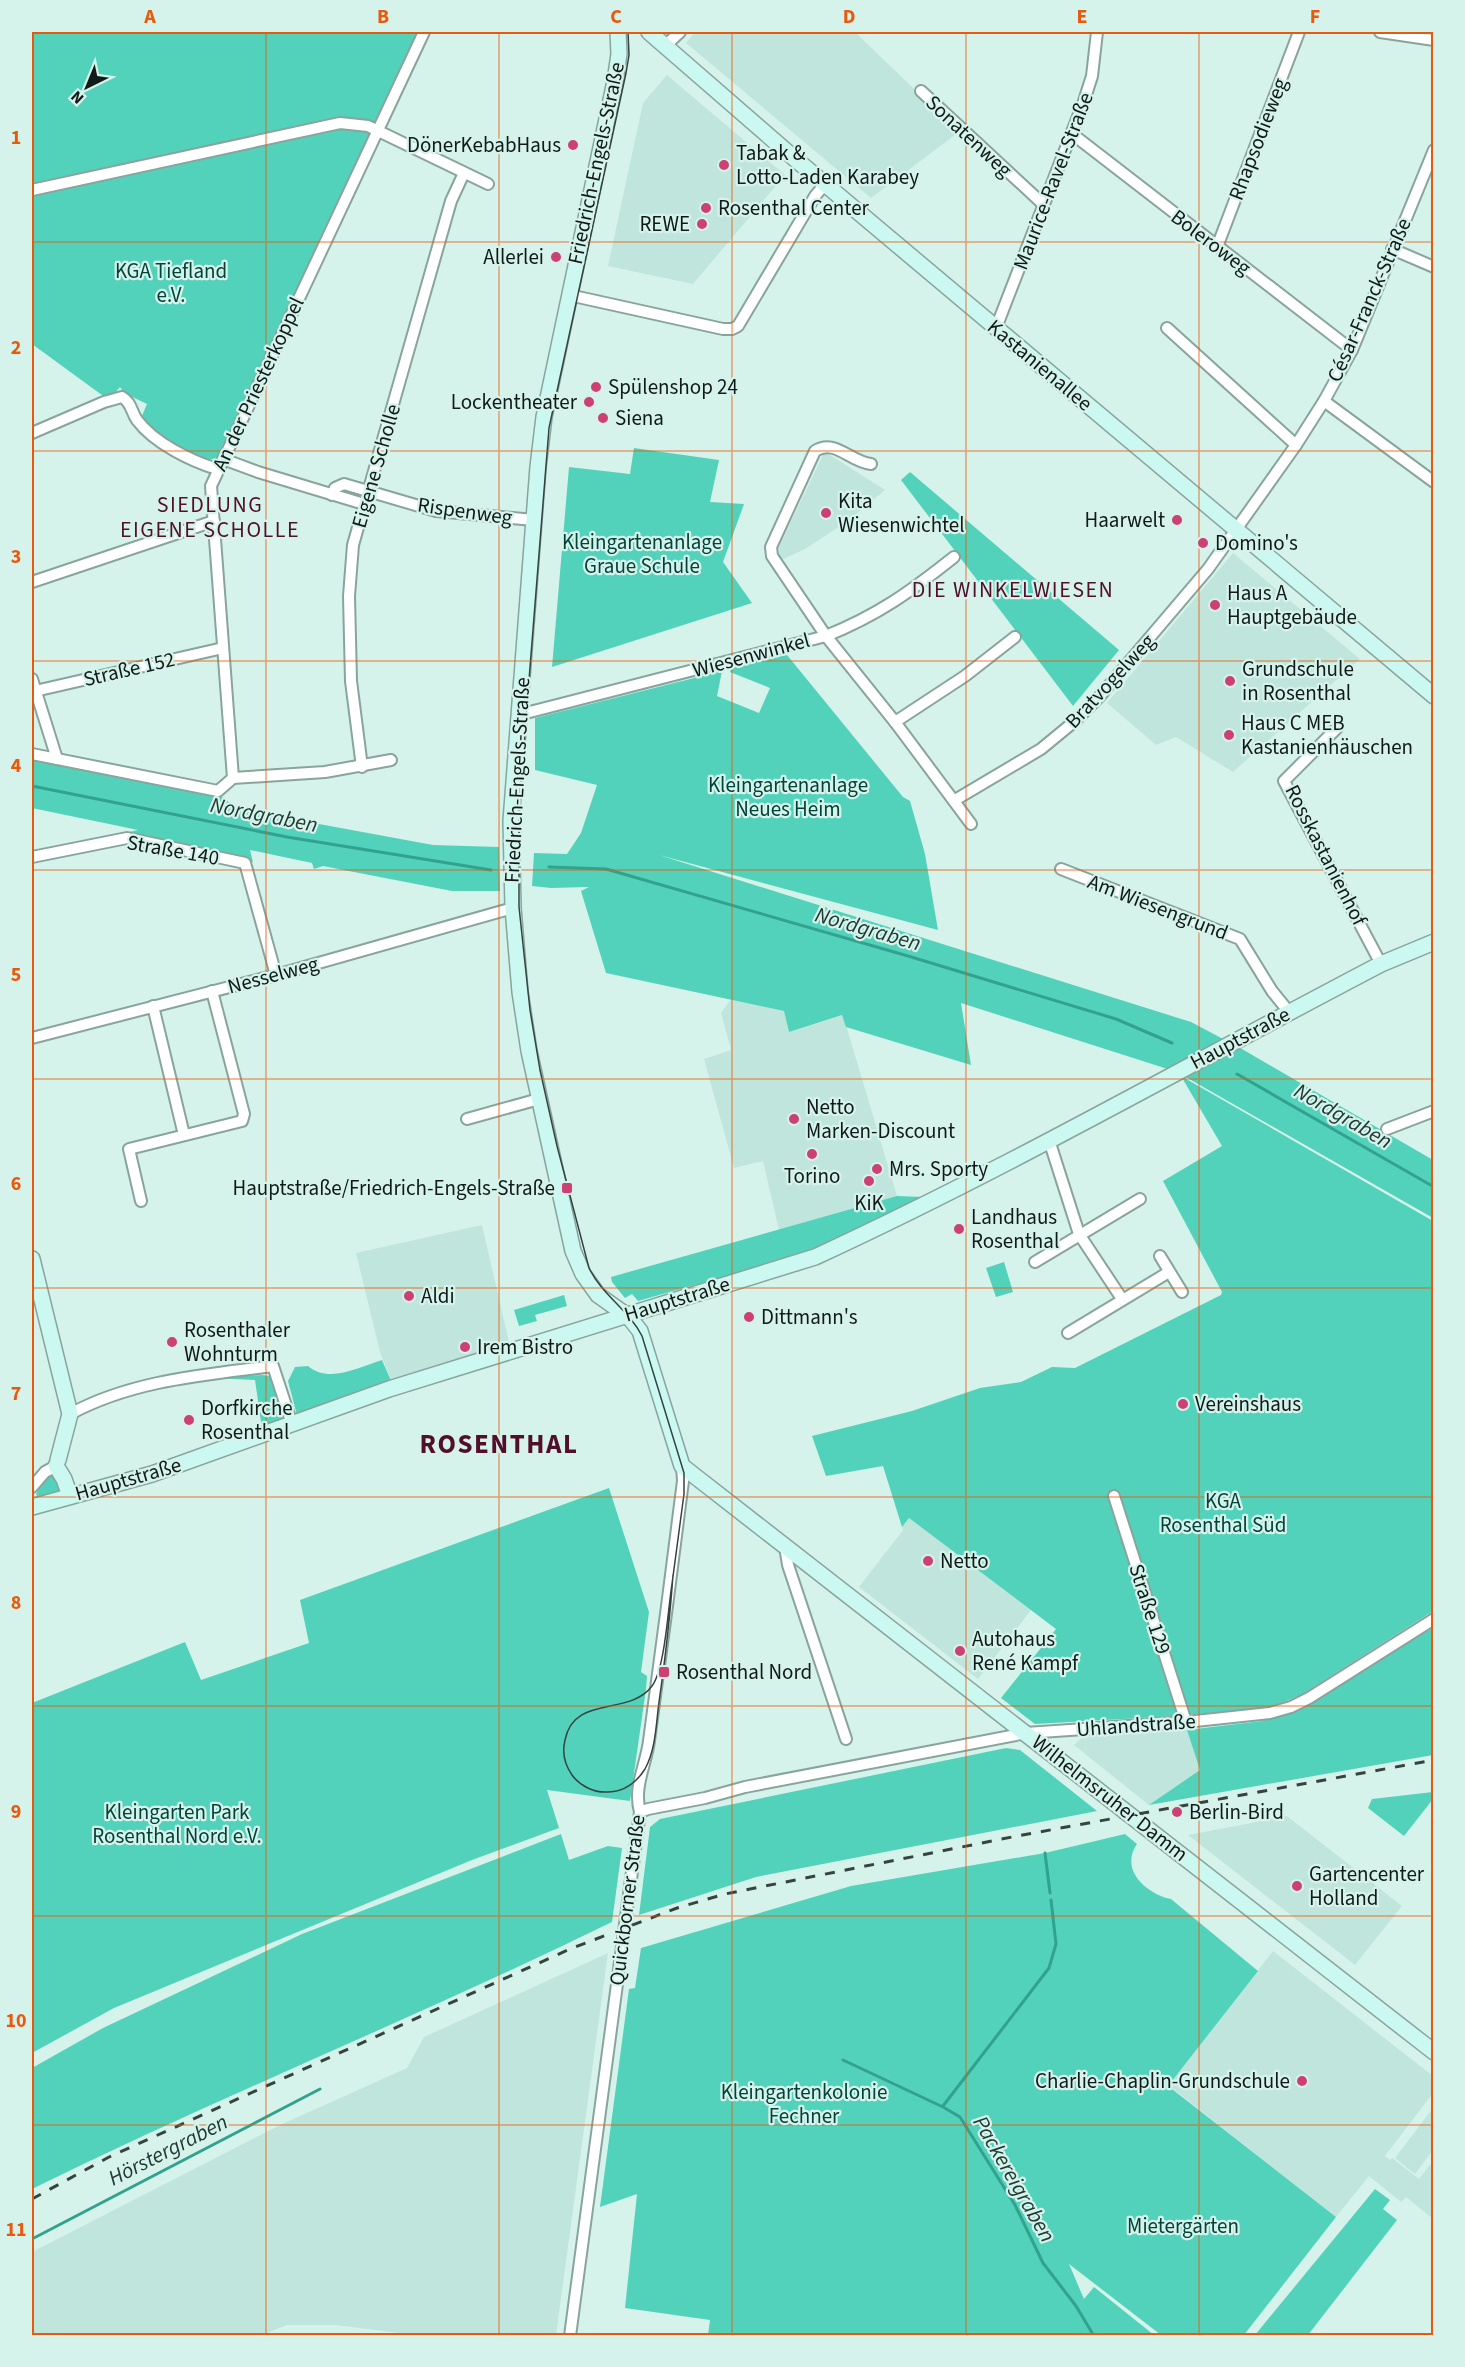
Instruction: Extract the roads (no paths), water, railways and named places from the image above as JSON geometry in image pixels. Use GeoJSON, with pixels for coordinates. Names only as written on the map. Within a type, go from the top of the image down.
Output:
{"type":"FeatureCollection","features":[{"type":"Feature","properties":{"kind":"main road","name":"Friedrich-Engels-Straße"},"geometry":{"type":"LineString","coordinates":[[618,32],[619,54],[615,81],[543,417],[511,821],[513,908],[520,992],[539,1099],[577,1262],[587,1281],[600,1297],[625,1314]]}},
{"type":"Feature","properties":{"kind":"main road","name":"Kastanienallee"},"geometry":{"type":"LineString","coordinates":[[649,32],[825,184],[1434,696]]}},
{"type":"Feature","properties":{"kind":"main road","name":"Hauptstraße"},"geometry":{"type":"LineString","coordinates":[[32,1507],[152,1474],[388,1389],[815,1257],[1049,1140],[1381,964],[1434,942]]}},
{"type":"Feature","properties":{"kind":"main road"},"geometry":{"type":"LineString","coordinates":[[32,1259],[70,1414],[57,1463],[70,1496]]}},
{"type":"Feature","properties":{"kind":"main road"},"geometry":{"type":"LineString","coordinates":[[625,1314],[640,1331],[682,1466]]}},
{"type":"Feature","properties":{"kind":"main road","name":"Wilhelmsruher Damm"},"geometry":{"type":"LineString","coordinates":[[682,1466],[1434,2052]]}},
{"type":"Feature","properties":{"kind":"street","name":"An der Priesterkoppel"},"geometry":{"type":"LineString","coordinates":[[233,778],[211,486],[424,32]]}},
{"type":"Feature","properties":{"kind":"street"},"geometry":{"type":"LineString","coordinates":[[666,45],[680,32]]}},
{"type":"Feature","properties":{"kind":"street","name":"Maurice-Ravel-Straße"},"geometry":{"type":"LineString","coordinates":[[996,328],[1092,76],[1097,32]]}},
{"type":"Feature","properties":{"kind":"street","name":"Rhapsodieweg"},"geometry":{"type":"LineString","coordinates":[[1216,247],[1299,32]]}},
{"type":"Feature","properties":{"kind":"street"},"geometry":{"type":"LineString","coordinates":[[1380,32],[1434,40]]}},
{"type":"Feature","properties":{"kind":"street","name":"Sonatenweg"},"geometry":{"type":"LineString","coordinates":[[921,91],[1044,206]]}},
{"type":"Feature","properties":{"kind":"street"},"geometry":{"type":"LineString","coordinates":[[32,190],[340,123],[368,126],[488,184]]}},
{"type":"Feature","properties":{"kind":"street","name":"Boleroweg"},"geometry":{"type":"LineString","coordinates":[[1071,133],[1352,350]]}},
{"type":"Feature","properties":{"kind":"street","name":"César-Franck-Straße"},"geometry":{"type":"LineString","coordinates":[[1237,530],[1296,445],[1352,350],[1434,150]]}},
{"type":"Feature","properties":{"kind":"street","name":"Eigene Scholle"},"geometry":{"type":"LineString","coordinates":[[362,767],[351,681],[349,596],[353,545],[451,201],[464,173]]}},
{"type":"Feature","properties":{"kind":"street"},"geometry":{"type":"LineString","coordinates":[[569,295],[723,329],[732,329],[738,326],[815,196],[825,184]]}},
{"type":"Feature","properties":{"kind":"street"},"geometry":{"type":"LineString","coordinates":[[1392,249],[1434,267]]}},
{"type":"Feature","properties":{"kind":"street"},"geometry":{"type":"LineString","coordinates":[[1167,328],[1296,445]]}},
{"type":"Feature","properties":{"kind":"street"},"geometry":{"type":"LineString","coordinates":[[32,433],[104,402],[122,397],[128,401],[137,420],[186,458],[258,472],[364,504]]}},
{"type":"Feature","properties":{"kind":"street"},"geometry":{"type":"LineString","coordinates":[[1324,401],[1434,482]]}},
{"type":"Feature","properties":{"kind":"street","name":"Wiesenwinkel"},"geometry":{"type":"LineString","coordinates":[[518,716],[826,636],[777,566],[771,547],[815,451],[825,447],[836,447],[861,463],[870,464]]}},
{"type":"Feature","properties":{"kind":"street","name":"Rispenweg"},"geometry":{"type":"LineString","coordinates":[[332,495],[335,488],[344,484],[436,511],[534,520]]}},
{"type":"Feature","properties":{"kind":"street"},"geometry":{"type":"LineString","coordinates":[[32,582],[214,521]]}},
{"type":"Feature","properties":{"kind":"street","name":"Bratvogelweg"},"geometry":{"type":"LineString","coordinates":[[955,800],[1041,749],[1076,721],[1201,578],[1237,530]]}},
{"type":"Feature","properties":{"kind":"street"},"geometry":{"type":"LineString","coordinates":[[954,557],[907,595],[860,622],[826,636],[895,722],[971,824]]}},
{"type":"Feature","properties":{"kind":"street"},"geometry":{"type":"LineString","coordinates":[[895,722],[965,676],[1015,637]]}},
{"type":"Feature","properties":{"kind":"street","name":"Straße 152"},"geometry":{"type":"LineString","coordinates":[[35,691],[224,648]]}},
{"type":"Feature","properties":{"kind":"street"},"geometry":{"type":"LineString","coordinates":[[32,679],[57,759]]}},
{"type":"Feature","properties":{"kind":"street","name":"Rosskastanienhof"},"geometry":{"type":"LineString","coordinates":[[1337,728],[1284,781],[1381,964]]}},
{"type":"Feature","properties":{"kind":"street"},"geometry":{"type":"LineString","coordinates":[[32,754],[218,792],[233,778],[285,776],[362,767],[391,760]]}},
{"type":"Feature","properties":{"kind":"street","name":"Straße 140"},"geometry":{"type":"LineString","coordinates":[[32,857],[127,838],[245,863],[276,975]]}},
{"type":"Feature","properties":{"kind":"street","name":"Am Wiesengrund"},"geometry":{"type":"LineString","coordinates":[[1060,869],[1240,939],[1272,991],[1289,1012]]}},
{"type":"Feature","properties":{"kind":"street","name":"Nesselweg"},"geometry":{"type":"LineString","coordinates":[[32,1038],[276,975],[513,908]]}},
{"type":"Feature","properties":{"kind":"street"},"geometry":{"type":"LineString","coordinates":[[141,1201],[129,1149],[242,1121],[244,1114],[212,991]]}},
{"type":"Feature","properties":{"kind":"street"},"geometry":{"type":"LineString","coordinates":[[153,1006],[184,1135]]}},
{"type":"Feature","properties":{"kind":"street"},"geometry":{"type":"LineString","coordinates":[[467,1119],[539,1099]]}},
{"type":"Feature","properties":{"kind":"street"},"geometry":{"type":"LineString","coordinates":[[1387,1129],[1434,1111]]}},
{"type":"Feature","properties":{"kind":"street"},"geometry":{"type":"LineString","coordinates":[[1049,1140],[1079,1234],[1122,1299]]}},
{"type":"Feature","properties":{"kind":"street"},"geometry":{"type":"LineString","coordinates":[[1035,1262],[1140,1199]]}},
{"type":"Feature","properties":{"kind":"street"},"geometry":{"type":"LineString","coordinates":[[1160,1256],[1182,1292]]}},
{"type":"Feature","properties":{"kind":"street"},"geometry":{"type":"LineString","coordinates":[[1068,1334],[1169,1272]]}},
{"type":"Feature","properties":{"kind":"street"},"geometry":{"type":"LineString","coordinates":[[70,1414],[95,1400],[152,1383],[273,1366],[292,1424]]}},
{"type":"Feature","properties":{"kind":"street"},"geometry":{"type":"LineString","coordinates":[[32,1487],[45,1472],[57,1463]]}},
{"type":"Feature","properties":{"kind":"street","name":"Quickborner Straße"},"geometry":{"type":"LineString","coordinates":[[570,2336],[640,1812],[637,1798],[649,1741],[683,1483],[682,1466]]}},
{"type":"Feature","properties":{"kind":"street","name":"Straße 129"},"geometry":{"type":"LineString","coordinates":[[1114,1496],[1186,1722]]}},
{"type":"Feature","properties":{"kind":"street"},"geometry":{"type":"LineString","coordinates":[[785,1546],[788,1565],[846,1739]]}},
{"type":"Feature","properties":{"kind":"street","name":"Uhlandstraße"},"geometry":{"type":"LineString","coordinates":[[640,1812],[745,1787],[1026,1733],[1186,1722],[1270,1713],[1291,1707],[1434,1619]]}},
{"type":"Feature","properties":{"kind":"waterway","name":"Nordgraben"},"geometry":{"type":"LineString","coordinates":[[32,786],[287,837],[491,870]]}},
{"type":"Feature","properties":{"kind":"waterway","name":"Nordgraben"},"geometry":{"type":"LineString","coordinates":[[549,867],[606,869],[1116,1019],[1172,1043]]}},
{"type":"Feature","properties":{"kind":"waterway","name":"Nordgraben"},"geometry":{"type":"LineString","coordinates":[[1237,1074],[1434,1187]]}},
{"type":"Feature","properties":{"kind":"waterway"},"geometry":{"type":"LineString","coordinates":[[1045,1853],[1050,1893]]}},
{"type":"Feature","properties":{"kind":"waterway"},"geometry":{"type":"LineString","coordinates":[[943,2106],[1049,1968],[1056,1944],[1051,1900]]}},
{"type":"Feature","properties":{"kind":"waterway","name":"Packereigraben"},"geometry":{"type":"LineString","coordinates":[[843,2060],[960,2117],[1015,2205],[1043,2263],[1076,2306],[1094,2336]]}},
{"type":"Feature","properties":{"kind":"waterway","name":"Hörstergraben"},"geometry":{"type":"LineString","coordinates":[[32,2239],[320,2089]]}},
{"type":"Feature","properties":{"kind":"tram line"},"geometry":{"type":"LineString","coordinates":[[628,32],[629,55],[626,73],[549,428],[519,806],[519,907],[530,1010],[540,1070],[557,1146],[589,1268],[594,1278],[630,1318],[642,1336],[684,1473],[684,1494],[672,1584],[671,1595],[660,1666],[656,1678],[652,1686],[642,1695],[630,1701],[590,1711],[579,1717],[570,1726],[565,1740],[564,1754],[570,1771],[575,1779],[593,1790],[614,1792],[625,1788],[638,1778],[649,1761],[656,1728],[667,1639],[672,1591],[673,1575]]}},
{"type":"Feature","properties":{"kind":"railway"},"geometry":{"type":"LineString","coordinates":[[32,2199],[109,2157],[570,1949],[677,1908],[725,1894],[1017,1836],[1434,1760]]}},
{"type":"Feature","properties":{"kind":"place","name":"DönerKebabHaus"},"geometry":{"type":"Point","coordinates":[573,145]}},
{"type":"Feature","properties":{"kind":"place","name":"Tabak & Lotto-Laden Karabey"},"geometry":{"type":"Point","coordinates":[724,165]}},
{"type":"Feature","properties":{"kind":"place","name":"Rosenthal Center"},"geometry":{"type":"Point","coordinates":[706,208]}},
{"type":"Feature","properties":{"kind":"place","name":"REWE"},"geometry":{"type":"Point","coordinates":[702,224]}},
{"type":"Feature","properties":{"kind":"place","name":"Allerlei"},"geometry":{"type":"Point","coordinates":[556,257]}},
{"type":"Feature","properties":{"kind":"place","name":"Spülenshop 24"},"geometry":{"type":"Point","coordinates":[596,387]}},
{"type":"Feature","properties":{"kind":"place","name":"Lockentheater"},"geometry":{"type":"Point","coordinates":[589,402]}},
{"type":"Feature","properties":{"kind":"place","name":"Siena"},"geometry":{"type":"Point","coordinates":[603,418]}},
{"type":"Feature","properties":{"kind":"place","name":"Kita Wiesenwichtel"},"geometry":{"type":"Point","coordinates":[826,513]}},
{"type":"Feature","properties":{"kind":"place","name":"Haarwelt"},"geometry":{"type":"Point","coordinates":[1177,520]}},
{"type":"Feature","properties":{"kind":"place","name":"Domino's"},"geometry":{"type":"Point","coordinates":[1203,543]}},
{"type":"Feature","properties":{"kind":"place","name":"Haus A Hauptgebäude"},"geometry":{"type":"Point","coordinates":[1215,605]}},
{"type":"Feature","properties":{"kind":"place","name":"Grundschule in Rosenthal"},"geometry":{"type":"Point","coordinates":[1230,681]}},
{"type":"Feature","properties":{"kind":"place","name":"Haus C MEB Kastanienhäuschen"},"geometry":{"type":"Point","coordinates":[1229,735]}},
{"type":"Feature","properties":{"kind":"place","name":"Netto Marken-Discount"},"geometry":{"type":"Point","coordinates":[794,1119]}},
{"type":"Feature","properties":{"kind":"place","name":"Torino"},"geometry":{"type":"Point","coordinates":[812,1154]}},
{"type":"Feature","properties":{"kind":"place","name":"Mrs. Sporty"},"geometry":{"type":"Point","coordinates":[877,1169]}},
{"type":"Feature","properties":{"kind":"place","name":"KiK"},"geometry":{"type":"Point","coordinates":[869,1181]}},
{"type":"Feature","properties":{"kind":"place","name":"Hauptstraße/Friedrich-Engels-Straße"},"geometry":{"type":"Point","coordinates":[567,1188]}},
{"type":"Feature","properties":{"kind":"place","name":"Landhaus Rosenthal"},"geometry":{"type":"Point","coordinates":[959,1229]}},
{"type":"Feature","properties":{"kind":"place","name":"Aldi"},"geometry":{"type":"Point","coordinates":[409,1296]}},
{"type":"Feature","properties":{"kind":"place","name":"Dittmann's"},"geometry":{"type":"Point","coordinates":[749,1317]}},
{"type":"Feature","properties":{"kind":"place","name":"Rosenthaler Wohnturm"},"geometry":{"type":"Point","coordinates":[172,1342]}},
{"type":"Feature","properties":{"kind":"place","name":"Irem Bistro"},"geometry":{"type":"Point","coordinates":[465,1347]}},
{"type":"Feature","properties":{"kind":"place","name":"Vereinshaus"},"geometry":{"type":"Point","coordinates":[1183,1404]}},
{"type":"Feature","properties":{"kind":"place","name":"Dorfkirche Rosenthal"},"geometry":{"type":"Point","coordinates":[189,1420]}},
{"type":"Feature","properties":{"kind":"place","name":"Netto"},"geometry":{"type":"Point","coordinates":[928,1561]}},
{"type":"Feature","properties":{"kind":"place","name":"Autohaus René Kampf"},"geometry":{"type":"Point","coordinates":[960,1651]}},
{"type":"Feature","properties":{"kind":"place","name":"Rosenthal Nord"},"geometry":{"type":"Point","coordinates":[664,1672]}},
{"type":"Feature","properties":{"kind":"place","name":"Berlin-Bird"},"geometry":{"type":"Point","coordinates":[1177,1812]}},
{"type":"Feature","properties":{"kind":"place","name":"Gartencenter Holland"},"geometry":{"type":"Point","coordinates":[1297,1886]}},
{"type":"Feature","properties":{"kind":"place","name":"Charlie-Chaplin-Grundschule"},"geometry":{"type":"Point","coordinates":[1302,2081]}},
{"type":"Feature","properties":{"kind":"district","name":"SIEDLUNG EIGENE SCHOLLE"},"geometry":{"type":"Point","coordinates":[210,518]}},
{"type":"Feature","properties":{"kind":"district","name":"DIE WINKELWIESEN"},"geometry":{"type":"Point","coordinates":[1013,590]}},
{"type":"Feature","properties":{"kind":"district","name":"ROSENTHAL"},"geometry":{"type":"Point","coordinates":[499,1444]}},
{"type":"Feature","properties":{"kind":"park label","name":"KGA Tiefland e.V."},"geometry":{"type":"Point","coordinates":[171,283]}},
{"type":"Feature","properties":{"kind":"park label","name":"Kleingartenanlage Graue Schule"},"geometry":{"type":"Point","coordinates":[642,554]}},
{"type":"Feature","properties":{"kind":"park label","name":"Kleingartenanlage Neues Heim"},"geometry":{"type":"Point","coordinates":[788,797]}},
{"type":"Feature","properties":{"kind":"park label","name":"KGA Rosenthal Süd"},"geometry":{"type":"Point","coordinates":[1223,1513]}},
{"type":"Feature","properties":{"kind":"park label","name":"Kleingarten Park Rosenthal Nord e.V."},"geometry":{"type":"Point","coordinates":[177,1824]}},
{"type":"Feature","properties":{"kind":"park label","name":"Kleingartenkolonie Fechner"},"geometry":{"type":"Point","coordinates":[804,2104]}},
{"type":"Feature","properties":{"kind":"park label","name":"Mietergärten"},"geometry":{"type":"Point","coordinates":[1183,2226]}}]}
